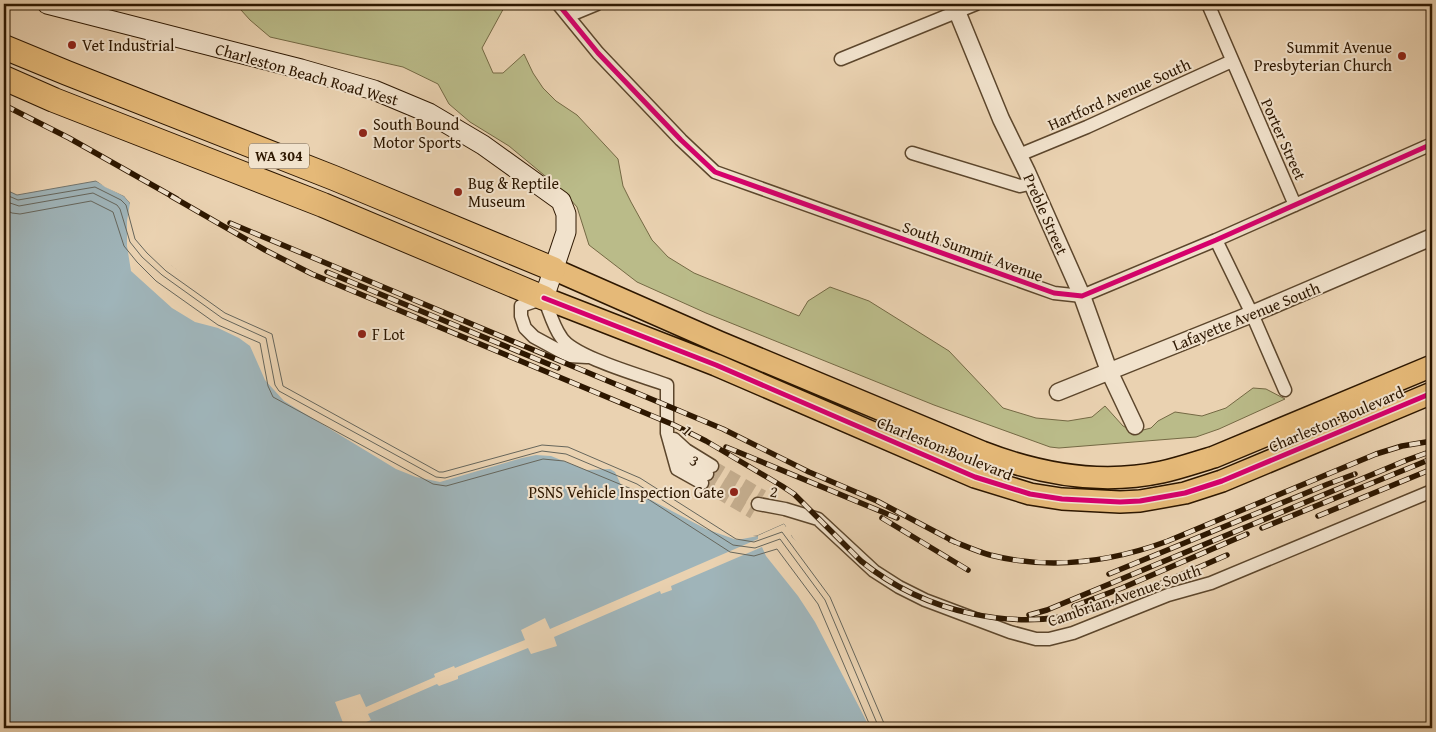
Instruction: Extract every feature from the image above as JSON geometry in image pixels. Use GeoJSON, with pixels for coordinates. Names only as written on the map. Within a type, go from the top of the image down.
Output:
{"type":"FeatureCollection","features":[{"type":"Feature","properties":{"kind":"highway","name":"WA 304"},"geometry":{"type":"LineString","coordinates":[[4,47],[334,178],[553,269]]}},
{"type":"Feature","properties":{"kind":"highway","name":"WA 304"},"geometry":{"type":"LineString","coordinates":[[4,78],[54,100],[323,205],[544,298]]}},
{"type":"Feature","properties":{"kind":"highway","name":"Charleston Boulevard"},"geometry":{"type":"LineString","coordinates":[[553,269],[719,342],[982,452],[1009,462],[1065,475],[1120,477],[1160,473],[1179,468],[1214,457],[1432,366]]}},
{"type":"Feature","properties":{"kind":"highway","name":"Charleston Boulevard"},"geometry":{"type":"LineString","coordinates":[[544,298],[716,365],[975,477],[1030,494],[1062,499],[1120,502],[1155,499],[1185,493],[1222,481],[1432,393]]}},
{"type":"Feature","properties":{"kind":"main road","name":"Charleston Beach Road West"},"geometry":{"type":"LineString","coordinates":[[47,4],[301,69],[374,90],[430,113],[484,145],[561,201],[566,214],[566,232],[544,298]]}},
{"type":"Feature","properties":{"kind":"street","name":"South Summit Avenue"},"geometry":{"type":"LineString","coordinates":[[558,4],[598,53],[681,140],[715,172],[1054,293],[1082,296],[1216,240],[1432,144]]}},
{"type":"Feature","properties":{"kind":"street"},"geometry":{"type":"LineString","coordinates":[[568,16],[597,4]]}},
{"type":"Feature","properties":{"kind":"street"},"geometry":{"type":"LineString","coordinates":[[841,59],[955,8],[976,4]]}},
{"type":"Feature","properties":{"kind":"street","name":"Porter Street"},"geometry":{"type":"LineString","coordinates":[[1208,4],[1295,205]]}},
{"type":"Feature","properties":{"kind":"street","name":"Preble Street"},"geometry":{"type":"LineString","coordinates":[[955,8],[1001,119],[1033,183],[1082,296],[1109,371],[1135,426]]}},
{"type":"Feature","properties":{"kind":"street","name":"Hartford Avenue South"},"geometry":{"type":"LineString","coordinates":[[1019,155],[1087,127],[1232,62]]}},
{"type":"Feature","properties":{"kind":"street"},"geometry":{"type":"LineString","coordinates":[[912,153],[1020,186],[1033,183]]}},
{"type":"Feature","properties":{"kind":"street","name":"Lafayette Avenue South"},"geometry":{"type":"LineString","coordinates":[[1058,392],[1252,314],[1432,237]]}},
{"type":"Feature","properties":{"kind":"street"},"geometry":{"type":"LineString","coordinates":[[1216,240],[1252,314],[1285,390]]}},
{"type":"Feature","properties":{"kind":"street"},"geometry":{"type":"LineString","coordinates":[[587,357],[561,338],[544,298],[521,306],[521,316],[526,328],[534,337],[569,356],[587,357],[667,384],[667,433]]}},
{"type":"Feature","properties":{"kind":"street","name":"1"},"geometry":{"type":"LineString","coordinates":[[667,433],[686,450],[707,475]]}},
{"type":"Feature","properties":{"kind":"street","name":"3"},"geometry":{"type":"LineString","coordinates":[[667,433],[677,469],[707,475]]}},
{"type":"Feature","properties":{"kind":"street","name":"Cambrian Avenue South"},"geometry":{"type":"LineString","coordinates":[[785,509],[818,519],[874,571],[912,594],[1010,632],[1036,640],[1073,633],[1168,595],[1211,583],[1432,492]]}},
{"type":"Feature","properties":{"kind":"street"},"geometry":{"type":"LineString","coordinates":[[785,509],[758,504],[785,509]]}},
{"type":"Feature","properties":{"kind":"green space"},"geometry":{"type":"Polygon","coordinates":[[[238,4],[506,4],[482,48],[493,73],[503,73],[524,54],[543,88],[556,101],[577,115],[618,159],[623,186],[631,202],[652,240],[668,257],[694,273],[799,316],[808,301],[830,287],[869,301],[949,351],[1003,408],[1036,418],[1068,421],[1092,417],[1105,406],[1123,426],[1135,432],[1151,428],[1158,421],[1175,412],[1202,416],[1226,408],[1253,388],[1266,389],[1285,399],[1219,429],[1196,437],[1059,448],[1050,447],[934,405],[706,313],[637,282],[589,245],[577,207],[562,190],[509,146],[470,122],[449,104],[438,84],[403,67],[270,37],[250,20],[238,4]]]}},
{"type":"Feature","properties":{"kind":"water"},"geometry":{"type":"Polygon","coordinates":[[[96,181],[124,196],[130,203],[140,237],[150,250],[228,309],[286,383],[441,467],[569,443],[745,536],[757,536],[784,524],[796,542],[891,728],[4,728],[4,189],[17,195],[96,181]]]}},
{"type":"Feature","properties":{"kind":"pier"},"geometry":{"type":"Polygon","coordinates":[[[94,179],[125,194],[132,201],[142,236],[171,265],[229,307],[279,328],[288,381],[442,465],[541,437],[570,440],[644,472],[739,532],[757,536],[784,524],[793,534],[791,535],[792,537],[805,549],[837,593],[894,728],[870,728],[815,622],[798,596],[766,556],[762,547],[671,586],[672,590],[661,594],[660,591],[554,637],[557,646],[531,654],[528,648],[458,676],[458,679],[439,686],[437,684],[368,714],[371,720],[352,728],[345,728],[335,702],[360,694],[366,707],[435,677],[434,674],[454,666],[455,668],[525,640],[521,630],[545,618],[550,629],[758,539],[758,536],[737,540],[706,529],[622,487],[615,472],[610,469],[586,470],[551,456],[536,455],[522,458],[440,482],[416,477],[396,469],[284,401],[265,380],[250,346],[239,338],[218,328],[195,322],[172,308],[131,271],[127,246],[127,221],[130,203],[124,196],[105,187],[94,179]]]}},
{"type":"Feature","properties":{"kind":"tunnel"},"geometry":{"type":"LineString","coordinates":[[712,466],[763,496]]}},
{"type":"Feature","properties":{"kind":"tunnel"},"geometry":{"type":"LineString","coordinates":[[707,474],[758,504]]}},
{"type":"Feature","properties":{"kind":"tunnel"},"geometry":{"type":"LineString","coordinates":[[702,483],[753,513]]}},
{"type":"Feature","properties":{"kind":"railway"},"geometry":{"type":"LineString","coordinates":[[4,105],[69,138],[177,199]]}},
{"type":"Feature","properties":{"kind":"railway"},"geometry":{"type":"LineString","coordinates":[[171,196],[265,250],[312,274],[674,425],[706,441],[794,494],[861,561],[886,579],[913,594],[942,606],[1004,619],[1066,616],[1110,605],[1227,555]]}},
{"type":"Feature","properties":{"kind":"railway"},"geometry":{"type":"LineString","coordinates":[[230,223],[723,429],[809,472],[877,501],[955,542]]}},
{"type":"Feature","properties":{"kind":"railway"},"geometry":{"type":"LineString","coordinates":[[327,272],[558,368]]}},
{"type":"Feature","properties":{"kind":"railway"},"geometry":{"type":"LineString","coordinates":[[950,540],[990,555],[1012,560],[1057,563],[1102,559],[1168,541],[1376,454],[1402,446],[1432,441]]}},
{"type":"Feature","properties":{"kind":"railway"},"geometry":{"type":"LineString","coordinates":[[726,447],[897,518]]}},
{"type":"Feature","properties":{"kind":"railway"},"geometry":{"type":"LineString","coordinates":[[1029,615],[1047,610],[1432,451]]}},
{"type":"Feature","properties":{"kind":"railway"},"geometry":{"type":"LineString","coordinates":[[1262,528],[1431,459]]}},
{"type":"Feature","properties":{"kind":"railway"},"geometry":{"type":"LineString","coordinates":[[1318,516],[1432,469]]}},
{"type":"Feature","properties":{"kind":"railway"},"geometry":{"type":"LineString","coordinates":[[1109,574],[1355,474]]}},
{"type":"Feature","properties":{"kind":"railway"},"geometry":{"type":"LineString","coordinates":[[882,518],[968,570]]}},
{"type":"Feature","properties":{"kind":"railway"},"geometry":{"type":"LineString","coordinates":[[1074,606],[1122,588],[1247,534]]}},
{"type":"Feature","properties":{"kind":"cycle path"},"geometry":{"type":"LineString","coordinates":[[558,4],[598,53],[681,140],[715,172],[1054,293],[1082,296],[1216,240],[1432,144]]}},
{"type":"Feature","properties":{"kind":"cycle path"},"geometry":{"type":"LineString","coordinates":[[544,298],[716,365],[975,477],[1030,494],[1062,499],[1120,502],[1140,501],[1185,493],[1222,481],[1432,393]]}},
{"type":"Feature","properties":{"kind":"place","name":"Vet Industrial"},"geometry":{"type":"Point","coordinates":[72,45]}},
{"type":"Feature","properties":{"kind":"place","name":"Summit Avenue Presbyterian Church"},"geometry":{"type":"Point","coordinates":[1402,56]}},
{"type":"Feature","properties":{"kind":"place","name":"South Bound Motor Sports"},"geometry":{"type":"Point","coordinates":[363,133]}},
{"type":"Feature","properties":{"kind":"place","name":"Bug & Reptile Museum"},"geometry":{"type":"Point","coordinates":[458,192]}},
{"type":"Feature","properties":{"kind":"place","name":"F Lot"},"geometry":{"type":"Point","coordinates":[362,334]}},
{"type":"Feature","properties":{"kind":"place","name":"PSNS Vehicle Inspection Gate"},"geometry":{"type":"Point","coordinates":[734,492]}}]}
